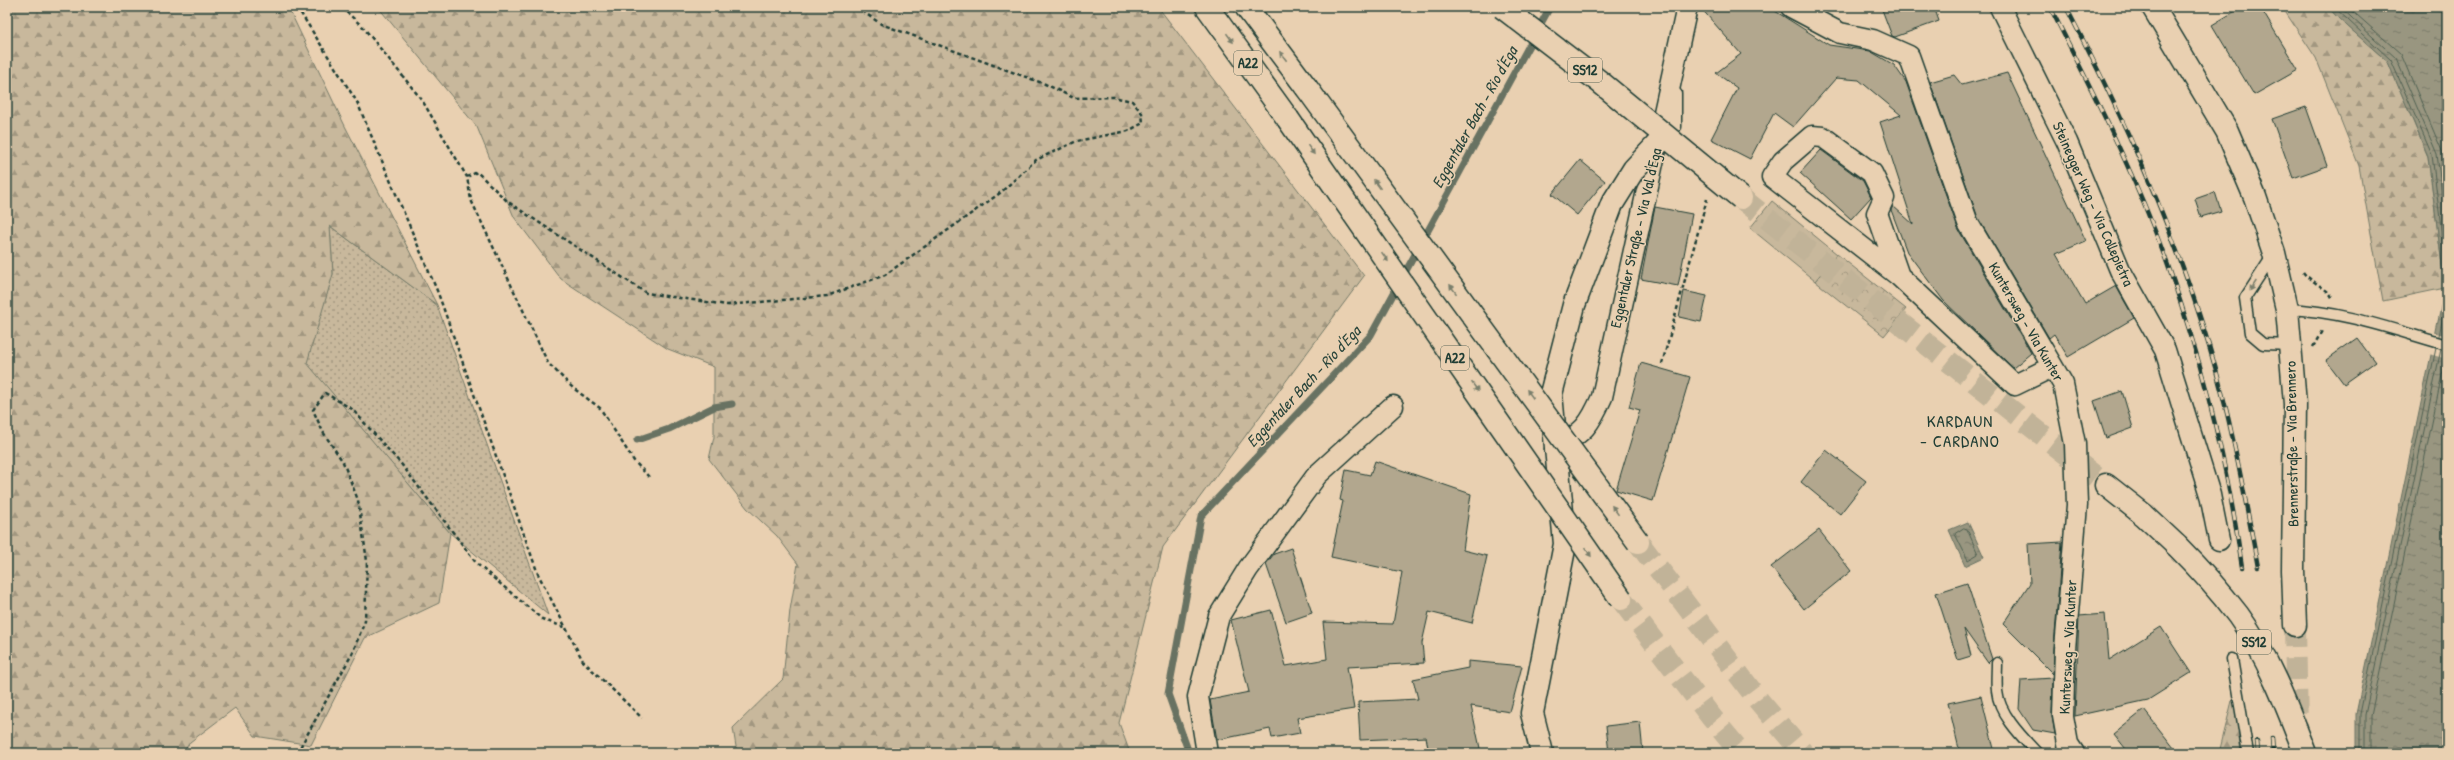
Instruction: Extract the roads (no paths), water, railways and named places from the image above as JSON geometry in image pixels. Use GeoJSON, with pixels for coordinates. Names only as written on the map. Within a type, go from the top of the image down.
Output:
{"type":"FeatureCollection","features":[{"type":"Feature","properties":{"kind":"main road","name":"A22"},"geometry":{"type":"LineString","coordinates":[[1207,7],[1288,119],[1621,599]]}},
{"type":"Feature","properties":{"kind":"main road","name":"A22"},"geometry":{"type":"LineString","coordinates":[[1246,7],[1638,542]]}},
{"type":"Feature","properties":{"kind":"main road","name":"SS12"},"geometry":{"type":"LineString","coordinates":[[1502,7],[1600,82],[1671,131],[1742,198]]}},
{"type":"Feature","properties":{"kind":"main road","name":"Brennerstraße - Via Brennero"},"geometry":{"type":"LineString","coordinates":[[2153,7],[2227,132],[2255,197],[2274,253],[2287,309],[2295,404],[2293,570],[2295,625]]}},
{"type":"Feature","properties":{"kind":"main road"},"geometry":{"type":"LineString","coordinates":[[1542,753],[1532,714],[1565,544],[1555,450],[1551,394],[1558,362],[1574,305],[1612,204],[1634,169],[1671,131]]}},
{"type":"Feature","properties":{"kind":"main road","name":"SS12"},"geometry":{"type":"LineString","coordinates":[[2106,485],[2144,515],[2177,546],[2205,574],[2239,616],[2268,667],[2289,711],[2305,753]]}},
{"type":"Feature","properties":{"kind":"street","name":"Eggentaler Straße - Via Val d'Ega"},"geometry":{"type":"LineString","coordinates":[[1555,450],[1581,432],[1591,421],[1602,397],[1687,7]]}},
{"type":"Feature","properties":{"kind":"street","name":"Kuntersweg - Via Kunter"},"geometry":{"type":"LineString","coordinates":[[1791,7],[1840,34],[1873,40],[1909,56],[1968,223],[2063,384],[2075,444],[2077,505],[2065,649],[2063,716],[2068,744],[2074,753]]}},
{"type":"Feature","properties":{"kind":"street","name":"Steinegger Weg - Via Collepietra"},"geometry":{"type":"LineString","coordinates":[[2000,7],[2067,142],[2120,270],[2165,350],[2210,495],[2219,540]]}},
{"type":"Feature","properties":{"kind":"street"},"geometry":{"type":"LineString","coordinates":[[1898,276],[1877,213],[1884,198],[1872,173],[1823,137],[1812,136],[1783,161],[1772,177],[1898,276],[2015,385],[2052,366]]}},
{"type":"Feature","properties":{"kind":"street"},"geometry":{"type":"LineString","coordinates":[[1207,753],[1198,697],[1219,616],[1248,570],[1317,475],[1393,406]]}},
{"type":"Feature","properties":{"kind":"lane"},"geometry":{"type":"LineString","coordinates":[[1671,131],[1675,63]]}},
{"type":"Feature","properties":{"kind":"lane"},"geometry":{"type":"LineString","coordinates":[[2274,253],[2245,298],[2250,334],[2263,344],[2291,345]]}},
{"type":"Feature","properties":{"kind":"lane"},"geometry":{"type":"LineString","coordinates":[[2287,309],[2330,313],[2447,345]]}},
{"type":"Feature","properties":{"kind":"lane"},"geometry":{"type":"LineString","coordinates":[[2232,659],[2248,753]]}},
{"type":"Feature","properties":{"kind":"lane"},"geometry":{"type":"LineString","coordinates":[[1997,663],[1997,692],[2006,715],[2024,740],[2037,753]]}},
{"type":"Feature","properties":{"kind":"water"},"geometry":{"type":"Polygon","coordinates":[[[2328,7],[2447,7],[2447,753],[2356,753],[2356,714],[2445,288],[2428,156],[2388,62],[2338,18],[2328,7]]]}},
{"type":"Feature","properties":{"kind":"water"},"geometry":{"type":"Polygon","coordinates":[[[1968,522],[1984,557],[1965,566],[1949,530],[1968,522]]]}},
{"type":"Feature","properties":{"kind":"waterway","name":"Eggentaler Bach - Rio d'Ega"},"geometry":{"type":"LineString","coordinates":[[1189,753],[1168,694],[1201,516],[1371,335],[1550,7]]}},
{"type":"Feature","properties":{"kind":"waterway"},"geometry":{"type":"LineString","coordinates":[[637,440],[669,429],[714,407],[732,404]]}},
{"type":"Feature","properties":{"kind":"tunnel"},"geometry":{"type":"LineString","coordinates":[[1741,198],[2106,485]]}},
{"type":"Feature","properties":{"kind":"tunnel"},"geometry":{"type":"LineString","coordinates":[[1638,542],[1759,701],[1803,753]]}},
{"type":"Feature","properties":{"kind":"tunnel"},"geometry":{"type":"LineString","coordinates":[[1621,599],[1712,718],[1741,753]]}},
{"type":"Feature","properties":{"kind":"tunnel"},"geometry":{"type":"LineString","coordinates":[[2295,625],[2297,730]]}},
{"type":"Feature","properties":{"kind":"railway"},"geometry":{"type":"LineString","coordinates":[[2050,7],[2099,105],[2130,172],[2145,206],[2171,274],[2194,346],[2214,419],[2230,492],[2242,567]]}},
{"type":"Feature","properties":{"kind":"railway"},"geometry":{"type":"LineString","coordinates":[[2066,7],[2107,89],[2146,173],[2180,259],[2195,302],[2224,400],[2258,567]]}},
{"type":"Feature","properties":{"kind":"railway"},"geometry":{"type":"LineString","coordinates":[[2272,738],[2273,753]]}},
{"type":"Feature","properties":{"kind":"railway"},"geometry":{"type":"LineString","coordinates":[[2257,741],[2258,753]]}},
{"type":"Feature","properties":{"kind":"district","name":"KARDAUN - CARDANO"},"geometry":{"type":"Point","coordinates":[1960,431]}}]}
